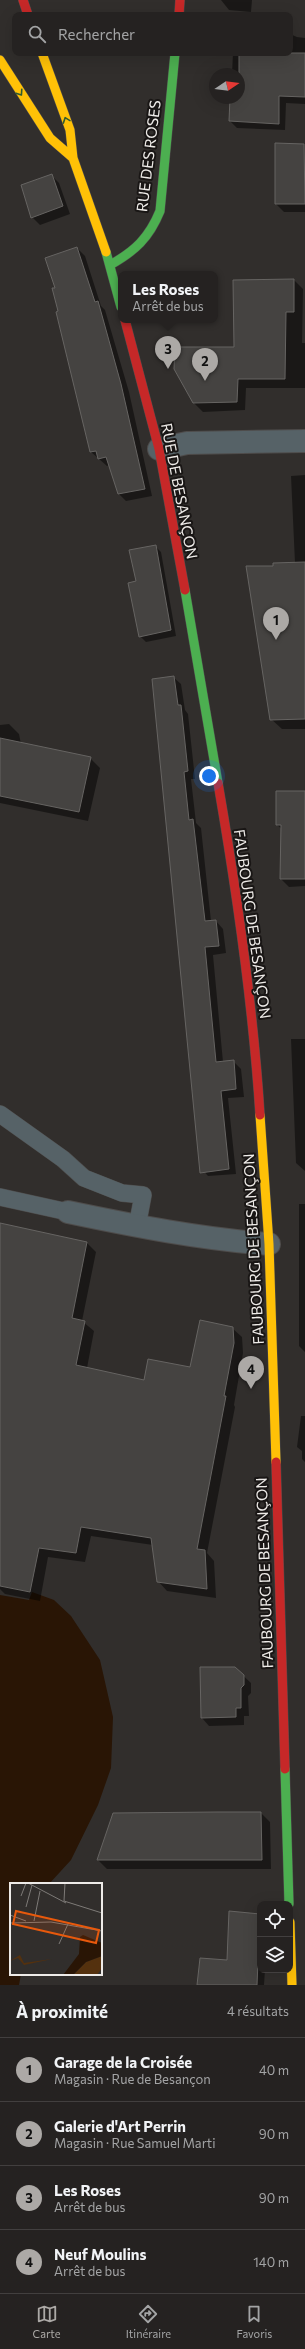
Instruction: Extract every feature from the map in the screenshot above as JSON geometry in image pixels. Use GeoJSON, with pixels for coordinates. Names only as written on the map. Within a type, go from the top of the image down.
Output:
{"type":"FeatureCollection","features":[{"type":"Feature","properties":{"kind":"main road"},"geometry":{"type":"LineString","coordinates":[[23,0],[27,12]]}},
{"type":"Feature","properties":{"kind":"main road"},"geometry":{"type":"LineString","coordinates":[[179,12],[180,0]]}},
{"type":"Feature","properties":{"kind":"main road"},"geometry":{"type":"LineString","coordinates":[[43,56],[70,130],[73,158],[110,266],[118,296]]}},
{"type":"Feature","properties":{"kind":"main road","name":"RUE DES ROSES"},"geometry":{"type":"LineString","coordinates":[[110,266],[134,252],[152,232],[160,210],[175,56]]}},
{"type":"Feature","properties":{"kind":"main road"},"geometry":{"type":"LineString","coordinates":[[0,60],[50,138],[73,158]]}},
{"type":"Feature","properties":{"kind":"main road","name":"RUE DE BESANÇON"},"geometry":{"type":"LineString","coordinates":[[125,323],[159,449],[199,669]]}},
{"type":"Feature","properties":{"kind":"main road","name":"FAUBOURG DE BESANÇON"},"geometry":{"type":"LineString","coordinates":[[199,669],[229,847],[257,1062],[269,1244],[289,1901]]}},
{"type":"Feature","properties":{"kind":"main road"},"geometry":{"type":"LineString","coordinates":[[290,1937],[292,1985]]}},
{"type":"Feature","properties":{"kind":"street"},"geometry":{"type":"LineString","coordinates":[[159,449],[187,443],[305,441]]}},
{"type":"Feature","properties":{"kind":"street"},"geometry":{"type":"LineString","coordinates":[[68,1212],[137,1227],[238,1242],[269,1244]]}},
{"type":"Feature","properties":{"kind":"lane"},"geometry":{"type":"LineString","coordinates":[[0,1114],[63,1159],[84,1178],[122,1193],[143,1196],[137,1227]]}},
{"type":"Feature","properties":{"kind":"lane"},"geometry":{"type":"LineString","coordinates":[[0,1197],[68,1212]]}},
{"type":"Feature","properties":{"kind":"shaded area"},"geometry":{"type":"Polygon","coordinates":[[[32,1592],[54,1600],[71,1616],[100,1660],[113,1717],[111,1768],[98,1805],[71,1860],[50,1883],[10,1883],[10,1975],[21,1975],[19,1985],[0,1985],[0,1595],[29,1600],[32,1592]]]}},
{"type":"Feature","properties":{"kind":"building"},"geometry":{"type":"Polygon","coordinates":[[[293,53],[305,53],[305,97],[279,96],[279,124],[229,121],[230,104],[245,104],[245,68],[239,68],[239,56],[293,56],[293,53]]]}},
{"type":"Feature","properties":{"kind":"building"},"geometry":{"type":"Polygon","coordinates":[[[275,143],[304,144],[305,204],[275,204],[275,143]]]}},
{"type":"Feature","properties":{"kind":"building"},"geometry":{"type":"Polygon","coordinates":[[[52,174],[63,206],[31,218],[21,185],[52,174]]]}},
{"type":"Feature","properties":{"kind":"building"},"geometry":{"type":"Polygon","coordinates":[[[77,247],[95,302],[98,301],[121,384],[145,489],[118,494],[106,457],[98,459],[96,451],[90,452],[56,312],[58,311],[52,288],[55,288],[45,258],[77,247]]]}},
{"type":"Feature","properties":{"kind":"building"},"geometry":{"type":"Polygon","coordinates":[[[294,279],[294,312],[286,312],[285,379],[238,379],[237,402],[193,403],[174,369],[175,347],[234,347],[233,280],[294,279]]]}},
{"type":"Feature","properties":{"kind":"building"},"geometry":{"type":"Polygon","coordinates":[[[156,545],[171,630],[139,637],[128,583],[136,581],[129,550],[156,545]]]}},
{"type":"Feature","properties":{"kind":"building"},"geometry":{"type":"Polygon","coordinates":[[[305,562],[305,719],[270,720],[246,566],[273,566],[273,563],[305,562]]]}},
{"type":"Feature","properties":{"kind":"building"},"geometry":{"type":"Polygon","coordinates":[[[174,676],[178,705],[181,705],[188,771],[184,772],[189,820],[193,819],[205,921],[216,920],[219,946],[205,947],[216,1062],[234,1060],[236,1089],[221,1091],[229,1169],[200,1173],[152,679],[174,676]]]}},
{"type":"Feature","properties":{"kind":"building"},"geometry":{"type":"Polygon","coordinates":[[[0,738],[91,757],[79,812],[0,796],[0,738]]]}},
{"type":"Feature","properties":{"kind":"building"},"geometry":{"type":"Polygon","coordinates":[[[276,791],[305,791],[305,879],[280,879],[281,825],[276,825],[276,791]]]}},
{"type":"Feature","properties":{"kind":"building"},"geometry":{"type":"Polygon","coordinates":[[[0,1223],[87,1242],[72,1318],[85,1321],[76,1365],[144,1380],[148,1359],[190,1367],[200,1320],[233,1327],[234,1343],[224,1396],[226,1396],[197,1549],[205,1550],[207,1589],[157,1582],[151,1538],[81,1527],[76,1553],[39,1548],[30,1592],[0,1586],[0,1223]]]}},
{"type":"Feature","properties":{"kind":"building"},"geometry":{"type":"Polygon","coordinates":[[[200,1667],[235,1667],[244,1675],[244,1685],[241,1688],[241,1708],[236,1708],[236,1717],[201,1718],[200,1667]]]}},
{"type":"Feature","properties":{"kind":"building"},"geometry":{"type":"Polygon","coordinates":[[[261,1812],[262,1860],[97,1860],[113,1813],[261,1812]]]}},
{"type":"Feature","properties":{"kind":"building"},"geometry":{"type":"Polygon","coordinates":[[[229,1911],[257,1914],[257,1985],[197,1985],[200,1958],[227,1960],[229,1911]]]}},
{"type":"Feature","properties":{"kind":"traffic: fast"},"geometry":{"type":"LineString","coordinates":[[110,265],[134,249],[140,243],[151,229],[160,211],[175,56]]}},
{"type":"Feature","properties":{"kind":"traffic: fast"},"geometry":{"type":"LineString","coordinates":[[106,252],[118,296]]}},
{"type":"Feature","properties":{"kind":"traffic: fast"},"geometry":{"type":"LineString","coordinates":[[185,590],[218,783]]}},
{"type":"Feature","properties":{"kind":"traffic: fast"},"geometry":{"type":"LineString","coordinates":[[285,1769],[289,1901]]}},
{"type":"Feature","properties":{"kind":"traffic: slow"},"geometry":{"type":"LineString","coordinates":[[43,56],[70,130],[73,158],[106,252]]}},
{"type":"Feature","properties":{"kind":"traffic: slow"},"geometry":{"type":"LineString","coordinates":[[0,60],[50,138],[73,158]]}},
{"type":"Feature","properties":{"kind":"traffic: slow"},"geometry":{"type":"LineString","coordinates":[[260,1115],[269,1244],[276,1462]]}},
{"type":"Feature","properties":{"kind":"traffic: slow"},"geometry":{"type":"LineString","coordinates":[[290,1937],[292,1985]]}},
{"type":"Feature","properties":{"kind":"traffic: jam"},"geometry":{"type":"LineString","coordinates":[[23,0],[27,12]]}},
{"type":"Feature","properties":{"kind":"traffic: jam"},"geometry":{"type":"LineString","coordinates":[[179,12],[180,0]]}},
{"type":"Feature","properties":{"kind":"traffic: jam"},"geometry":{"type":"LineString","coordinates":[[126,323],[159,449],[185,590]]}},
{"type":"Feature","properties":{"kind":"traffic: jam"},"geometry":{"type":"LineString","coordinates":[[218,783],[244,949],[260,1115]]}},
{"type":"Feature","properties":{"kind":"traffic: jam"},"geometry":{"type":"LineString","coordinates":[[276,1462],[285,1769]]}},
{"type":"Feature","properties":{"kind":"place","name":"Les Roses"},"geometry":{"type":"Point","coordinates":[168,369]}},
{"type":"Feature","properties":{"kind":"place","name":"Galerie d'Art Perrin"},"geometry":{"type":"Point","coordinates":[205,381]}},
{"type":"Feature","properties":{"kind":"place","name":"Garage de la Croisée"},"geometry":{"type":"Point","coordinates":[276,640]}},
{"type":"Feature","properties":{"kind":"place","name":"Neuf Moulins"},"geometry":{"type":"Point","coordinates":[251,1389]}}]}
